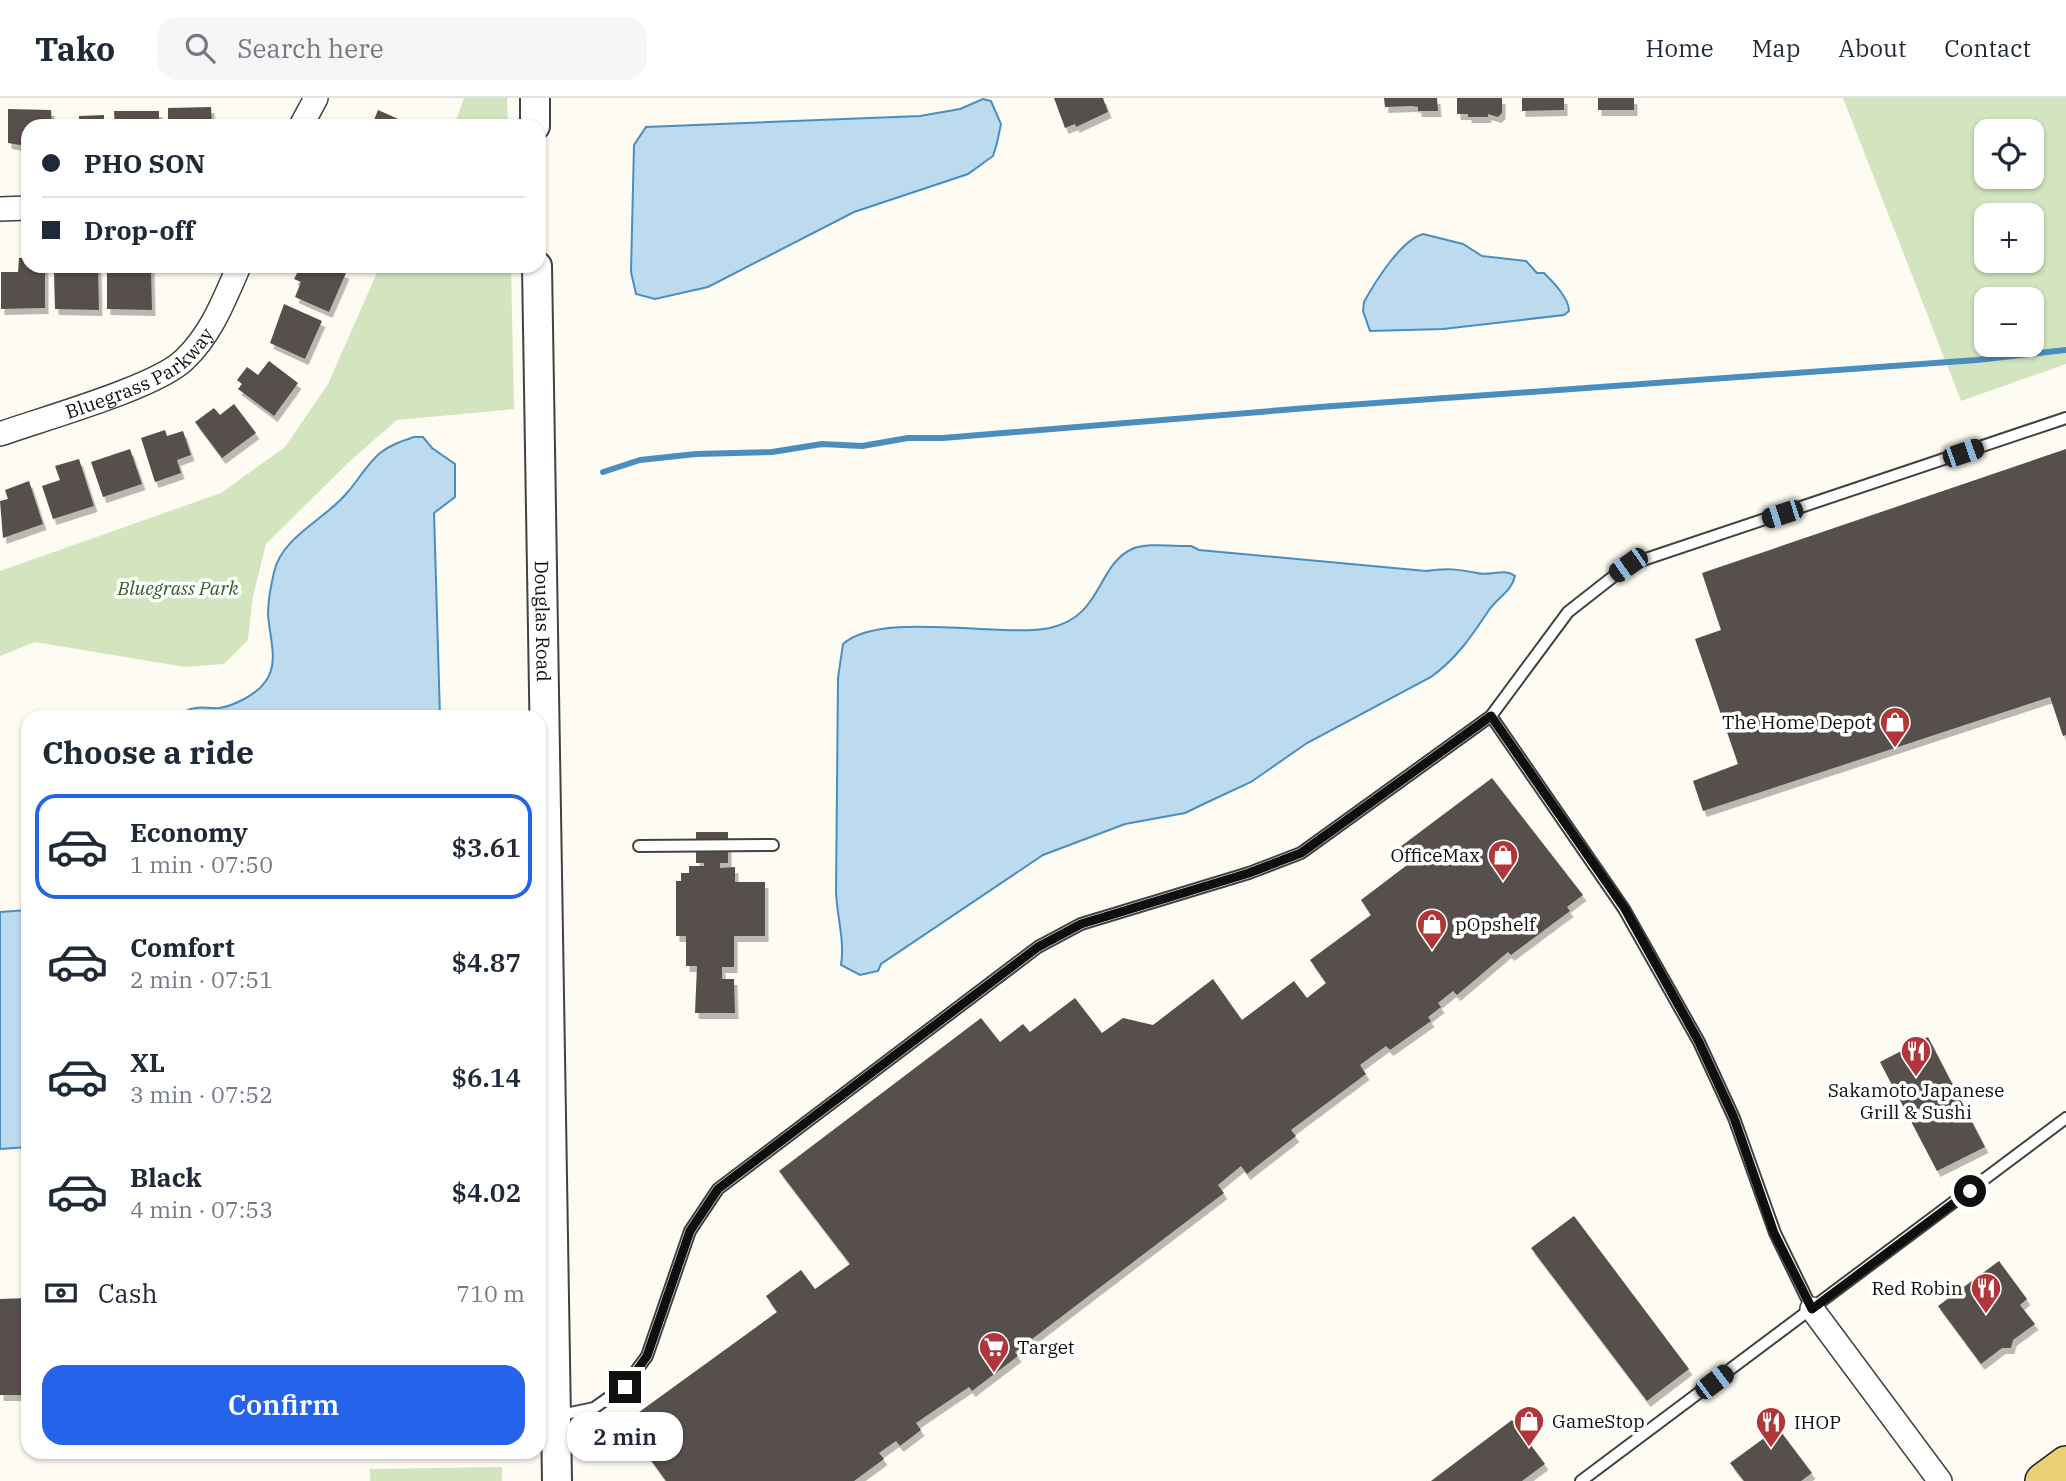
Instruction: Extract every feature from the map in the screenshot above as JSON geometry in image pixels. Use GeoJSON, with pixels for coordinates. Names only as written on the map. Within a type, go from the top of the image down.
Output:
{"type":"FeatureCollection","features":[{"type":"Feature","properties":{"kind":"main road"},"geometry":{"type":"LineString","coordinates":[[2043,1481],[2066,1464]]}},
{"type":"Feature","properties":{"kind":"street"},"geometry":{"type":"LineString","coordinates":[[305,119],[316,98]]}},
{"type":"Feature","properties":{"kind":"street"},"geometry":{"type":"LineString","coordinates":[[535,98],[535,119]]}},
{"type":"Feature","properties":{"kind":"street"},"geometry":{"type":"LineString","coordinates":[[0,209],[21,208]]}},
{"type":"Feature","properties":{"kind":"street","name":"Bluegrass Parkway"},"geometry":{"type":"LineString","coordinates":[[0,434],[148,382],[184,361],[213,325],[236,273]]}},
{"type":"Feature","properties":{"kind":"street","name":"Douglas Road"},"geometry":{"type":"LineString","coordinates":[[537,273],[544,710]]}},
{"type":"Feature","properties":{"kind":"street","name":"Douglas Road"},"geometry":{"type":"LineString","coordinates":[[546,841],[557,1481]]}},
{"type":"Feature","properties":{"kind":"street"},"geometry":{"type":"LineString","coordinates":[[1812,1309],[1940,1481]]}},
{"type":"Feature","properties":{"kind":"lane"},"geometry":{"type":"LineString","coordinates":[[555,1416],[594,1408],[625,1387],[647,1356],[690,1231],[718,1189],[1038,947],[1081,924],[1236,877],[1301,853],[1491,716],[1568,612],[1628,565],[2066,418]]}},
{"type":"Feature","properties":{"kind":"lane"},"geometry":{"type":"LineString","coordinates":[[1491,716],[1625,909],[1699,1042],[1734,1118],[1774,1233],[1812,1309]]}},
{"type":"Feature","properties":{"kind":"lane"},"geometry":{"type":"LineString","coordinates":[[639,846],[774,845]]}},
{"type":"Feature","properties":{"kind":"lane"},"geometry":{"type":"LineString","coordinates":[[1580,1481],[2066,1118]]}},
{"type":"Feature","properties":{"kind":"green space"},"geometry":{"type":"Polygon","coordinates":[[[464,98],[507,98],[508,119],[456,119],[464,98]]]}},
{"type":"Feature","properties":{"kind":"green space"},"geometry":{"type":"Polygon","coordinates":[[[1843,98],[2066,98],[2066,364],[1961,401],[1843,98]]]}},
{"type":"Feature","properties":{"kind":"green space","name":"Bluegrass Park"},"geometry":{"type":"Polygon","coordinates":[[[377,273],[511,273],[514,409],[397,420],[350,461],[266,544],[253,596],[248,640],[224,664],[185,667],[35,642],[0,656],[0,571],[221,493],[285,447],[328,384],[377,273]]]}},
{"type":"Feature","properties":{"kind":"green space"},"geometry":{"type":"Polygon","coordinates":[[[502,1467],[502,1481],[370,1481],[370,1469],[502,1467]]]}},
{"type":"Feature","properties":{"kind":"water"},"geometry":{"type":"Polygon","coordinates":[[[983,99],[991,101],[1001,124],[993,156],[968,174],[854,212],[708,287],[655,299],[636,294],[631,272],[634,145],[646,127],[920,116],[960,109],[983,99]]]}},
{"type":"Feature","properties":{"kind":"water"},"geometry":{"type":"Polygon","coordinates":[[[1423,234],[1463,244],[1482,256],[1526,261],[1537,273],[1544,273],[1556,286],[1569,311],[1564,315],[1443,329],[1370,331],[1363,311],[1364,302],[1398,253],[1406,244],[1423,234]]]}},
{"type":"Feature","properties":{"kind":"water"},"geometry":{"type":"Polygon","coordinates":[[[414,437],[423,437],[432,448],[455,464],[455,497],[434,513],[440,710],[188,710],[225,707],[251,695],[265,682],[273,658],[268,609],[278,560],[294,539],[337,503],[370,463],[392,445],[414,437]]]}},
{"type":"Feature","properties":{"kind":"water"},"geometry":{"type":"Polygon","coordinates":[[[1153,545],[1191,546],[1199,550],[1426,571],[1446,569],[1482,574],[1506,572],[1515,576],[1511,586],[1492,606],[1463,646],[1431,677],[1307,743],[1251,782],[1185,813],[1125,824],[1043,855],[881,964],[878,971],[860,975],[841,965],[836,892],[838,678],[843,644],[861,634],[884,629],[1050,628],[1067,622],[1080,613],[1090,602],[1111,567],[1132,549],[1153,545]]]}},
{"type":"Feature","properties":{"kind":"water"},"geometry":{"type":"Polygon","coordinates":[[[21,910],[21,1148],[0,1149],[0,912],[21,910]]]}},
{"type":"Feature","properties":{"kind":"building"},"geometry":{"type":"Polygon","coordinates":[[[1054,98],[1103,98],[1108,112],[1076,127],[1075,124],[1065,128],[1054,98]]]}},
{"type":"Feature","properties":{"kind":"building"},"geometry":{"type":"Polygon","coordinates":[[[1384,98],[1437,98],[1438,111],[1418,111],[1418,107],[1412,106],[1385,107],[1384,98]]]}},
{"type":"Feature","properties":{"kind":"building"},"geometry":{"type":"Polygon","coordinates":[[[1457,98],[1502,98],[1502,113],[1498,117],[1488,114],[1488,117],[1468,117],[1468,114],[1457,114],[1457,98]]]}},
{"type":"Feature","properties":{"kind":"building"},"geometry":{"type":"Polygon","coordinates":[[[1522,98],[1564,98],[1564,110],[1522,111],[1522,98]]]}},
{"type":"Feature","properties":{"kind":"building"},"geometry":{"type":"Polygon","coordinates":[[[1598,98],[1634,98],[1634,110],[1598,110],[1598,98]]]}},
{"type":"Feature","properties":{"kind":"building"},"geometry":{"type":"Polygon","coordinates":[[[211,107],[212,119],[168,119],[168,108],[211,107]]]}},
{"type":"Feature","properties":{"kind":"building"},"geometry":{"type":"Polygon","coordinates":[[[8,109],[51,110],[52,119],[21,119],[21,145],[8,143],[8,109]]]}},
{"type":"Feature","properties":{"kind":"building"},"geometry":{"type":"Polygon","coordinates":[[[378,110],[398,119],[374,119],[378,110]]]}},
{"type":"Feature","properties":{"kind":"building"},"geometry":{"type":"Polygon","coordinates":[[[114,111],[159,111],[159,119],[115,119],[114,111]]]}},
{"type":"Feature","properties":{"kind":"building"},"geometry":{"type":"Polygon","coordinates":[[[104,115],[104,119],[79,119],[79,116],[104,115]]]}},
{"type":"Feature","properties":{"kind":"building"},"geometry":{"type":"Polygon","coordinates":[[[21,258],[21,273],[45,273],[45,308],[1,309],[1,272],[18,272],[21,258]]]}},
{"type":"Feature","properties":{"kind":"building"},"geometry":{"type":"Polygon","coordinates":[[[54,273],[98,273],[99,310],[55,309],[54,273]]]}},
{"type":"Feature","properties":{"kind":"building"},"geometry":{"type":"Polygon","coordinates":[[[107,273],[151,273],[152,310],[107,309],[107,273]]]}},
{"type":"Feature","properties":{"kind":"building"},"geometry":{"type":"Polygon","coordinates":[[[297,273],[346,273],[329,312],[295,297],[301,282],[294,279],[297,273]]]}},
{"type":"Feature","properties":{"kind":"building"},"geometry":{"type":"Polygon","coordinates":[[[284,304],[322,321],[305,359],[270,343],[284,304]]]}},
{"type":"Feature","properties":{"kind":"building"},"geometry":{"type":"Polygon","coordinates":[[[269,361],[298,383],[274,416],[238,389],[242,384],[237,380],[247,367],[258,375],[269,361]]]}},
{"type":"Feature","properties":{"kind":"building"},"geometry":{"type":"Polygon","coordinates":[[[234,404],[256,433],[222,458],[195,422],[214,408],[220,415],[234,404]]]}},
{"type":"Feature","properties":{"kind":"building"},"geometry":{"type":"Polygon","coordinates":[[[165,430],[167,436],[183,431],[191,455],[177,460],[181,473],[155,482],[141,438],[165,430]]]}},
{"type":"Feature","properties":{"kind":"building"},"geometry":{"type":"Polygon","coordinates":[[[130,449],[142,484],[103,497],[91,462],[130,449]]]}},
{"type":"Feature","properties":{"kind":"building"},"geometry":{"type":"Polygon","coordinates":[[[2066,449],[2066,735],[2063,736],[2050,697],[1703,811],[1693,781],[1738,764],[1695,639],[1721,630],[1702,573],[2066,449]]]}},
{"type":"Feature","properties":{"kind":"building"},"geometry":{"type":"Polygon","coordinates":[[[79,459],[94,506],[53,519],[42,486],[60,480],[55,466],[79,459]]]}},
{"type":"Feature","properties":{"kind":"building"},"geometry":{"type":"Polygon","coordinates":[[[29,481],[43,524],[3,538],[0,501],[8,499],[5,490],[29,481]]]}},
{"type":"Feature","properties":{"kind":"building"},"geometry":{"type":"Polygon","coordinates":[[[1492,778],[1583,895],[1567,907],[1570,911],[1511,955],[1508,952],[1457,995],[1453,991],[1438,1003],[1441,1007],[1428,1017],[1431,1021],[1390,1050],[1386,1046],[1360,1065],[1366,1074],[1291,1130],[1296,1136],[1247,1174],[1241,1166],[1218,1185],[1224,1193],[1015,1352],[1018,1356],[972,1391],[969,1387],[916,1423],[921,1430],[900,1446],[896,1441],[879,1453],[884,1459],[854,1481],[666,1481],[624,1423],[777,1312],[766,1296],[801,1270],[815,1289],[850,1264],[779,1171],[981,1018],[1000,1042],[1023,1024],[1030,1032],[1075,998],[1102,1033],[1123,1018],[1153,1025],[1213,979],[1242,1020],[1294,981],[1307,998],[1326,983],[1310,960],[1371,915],[1361,900],[1411,862],[1400,847],[1492,778]]]}},
{"type":"Feature","properties":{"kind":"building"},"geometry":{"type":"Polygon","coordinates":[[[696,832],[728,832],[728,863],[720,863],[720,868],[735,867],[735,882],[765,882],[765,936],[734,936],[734,967],[722,967],[722,979],[734,979],[735,1013],[695,1013],[697,966],[686,966],[686,936],[676,936],[676,881],[681,881],[681,873],[689,873],[689,866],[704,866],[704,863],[696,863],[696,832]]]}},
{"type":"Feature","properties":{"kind":"building"},"geometry":{"type":"Polygon","coordinates":[[[1928,1037],[1985,1147],[1937,1171],[1880,1062],[1928,1037]]]}},
{"type":"Feature","properties":{"kind":"building"},"geometry":{"type":"Polygon","coordinates":[[[1574,1216],[1689,1369],[1647,1401],[1531,1248],[1574,1216]]]}},
{"type":"Feature","properties":{"kind":"building","name":"Red Robin"},"geometry":{"type":"Polygon","coordinates":[[[1999,1261],[2027,1299],[2020,1305],[2035,1324],[2013,1340],[2011,1348],[2002,1348],[1981,1364],[1938,1306],[1999,1261]]]}},
{"type":"Feature","properties":{"kind":"building"},"geometry":{"type":"Polygon","coordinates":[[[21,1298],[21,1395],[0,1395],[0,1299],[21,1298]]]}},
{"type":"Feature","properties":{"kind":"building","name":"IHOP"},"geometry":{"type":"Polygon","coordinates":[[[1769,1416],[1812,1473],[1801,1481],[1744,1481],[1730,1463],[1767,1436],[1758,1424],[1769,1416]]]}},
{"type":"Feature","properties":{"kind":"building"},"geometry":{"type":"Polygon","coordinates":[[[1512,1420],[1545,1464],[1522,1481],[1431,1481],[1512,1420]]]}},
{"type":"Feature","properties":{"kind":"waterway"},"geometry":{"type":"LineString","coordinates":[[603,472],[640,460],[696,454],[772,452],[822,444],[862,446],[908,438],[943,438],[1320,407],[1977,360],[2066,350]]}},
{"type":"Feature","properties":{"kind":"place","name":"The Home Depot"},"geometry":{"type":"Point","coordinates":[1895,749]}},
{"type":"Feature","properties":{"kind":"place","name":"OfficeMax"},"geometry":{"type":"Point","coordinates":[1503,882]}},
{"type":"Feature","properties":{"kind":"place","name":"pOpshelf"},"geometry":{"type":"Point","coordinates":[1432,951]}},
{"type":"Feature","properties":{"kind":"place","name":"Sakamoto Japanese Grill & Sushi"},"geometry":{"type":"Point","coordinates":[1916,1078]}},
{"type":"Feature","properties":{"kind":"place","name":"Red Robin"},"geometry":{"type":"Point","coordinates":[1986,1315]}},
{"type":"Feature","properties":{"kind":"place","name":"Target"},"geometry":{"type":"Point","coordinates":[994,1374]}},
{"type":"Feature","properties":{"kind":"place","name":"GameStop"},"geometry":{"type":"Point","coordinates":[1529,1448]}},
{"type":"Feature","properties":{"kind":"place","name":"IHOP"},"geometry":{"type":"Point","coordinates":[1771,1449]}},
{"type":"Feature","properties":{"kind":"route"},"geometry":{"type":"LineString","coordinates":[[625,1387],[647,1356],[662,1304],[690,1231],[718,1189],[1038,947],[1081,924],[1249,873],[1301,853],[1491,716],[1625,909],[1663,975],[1699,1042],[1734,1118],[1774,1233],[1812,1309],[1970,1191]]}}]}
